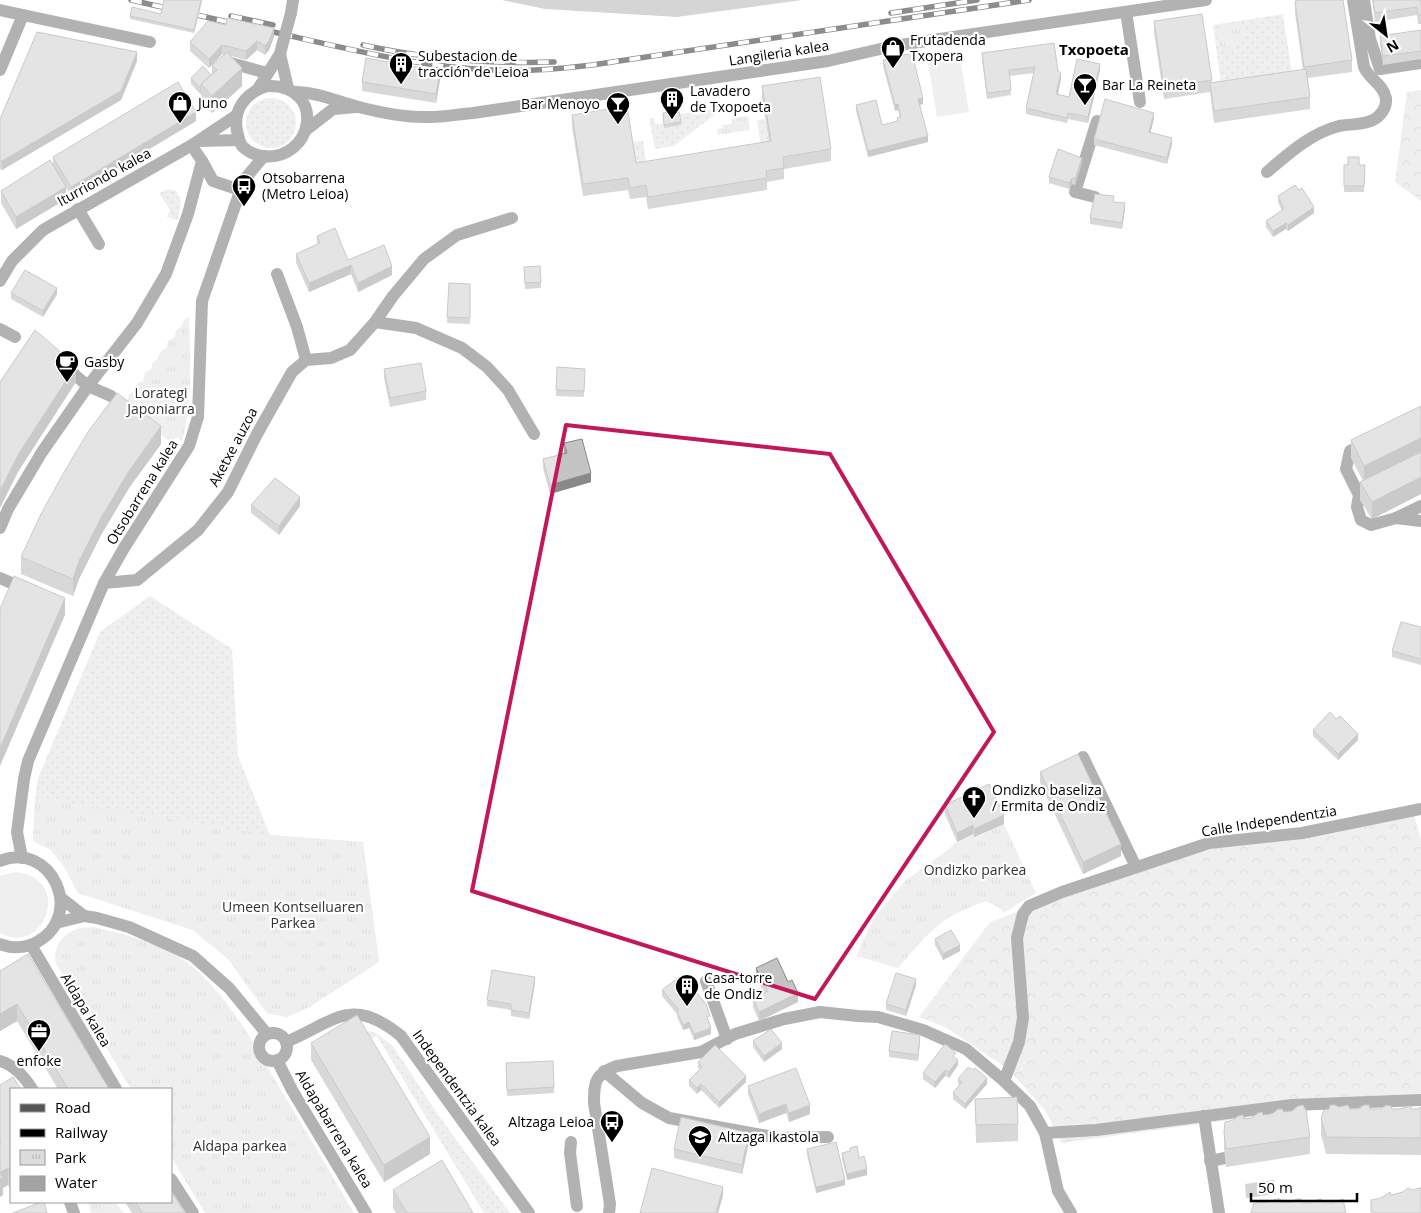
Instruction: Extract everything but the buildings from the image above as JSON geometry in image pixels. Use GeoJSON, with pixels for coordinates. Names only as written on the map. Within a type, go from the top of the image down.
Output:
{"type":"FeatureCollection","features":[{"type":"Feature","properties":{"kind":"street"},"geometry":{"type":"LineString","coordinates":[[258,89],[281,50],[293,0]]}},
{"type":"Feature","properties":{"kind":"street","name":"Langileria kalea"},"geometry":{"type":"LineString","coordinates":[[292,90],[394,115],[430,117],[472,113],[828,62],[889,47],[919,42],[1206,0]]}},
{"type":"Feature","properties":{"kind":"street"},"geometry":{"type":"LineString","coordinates":[[1267,172],[1288,154],[1314,137],[1338,126],[1370,122],[1381,114],[1385,106],[1386,98],[1382,89],[1367,74],[1364,67],[1353,0]]}},
{"type":"Feature","properties":{"kind":"street"},"geometry":{"type":"LineString","coordinates":[[1364,0],[1370,39],[1380,69],[1421,63]]}},
{"type":"Feature","properties":{"kind":"street"},"geometry":{"type":"LineString","coordinates":[[0,10],[150,42]]}},
{"type":"Feature","properties":{"kind":"street"},"geometry":{"type":"LineString","coordinates":[[1126,12],[1140,102]]}},
{"type":"Feature","properties":{"kind":"street"},"geometry":{"type":"LineString","coordinates":[[0,70],[23,15]]}},
{"type":"Feature","properties":{"kind":"street"},"geometry":{"type":"LineString","coordinates":[[281,50],[292,90],[305,106],[306,130],[292,149],[282,155],[264,156],[248,151],[242,146],[236,127],[237,114],[241,104],[258,89],[267,86],[278,86],[292,90]]}},
{"type":"Feature","properties":{"kind":"street"},"geometry":{"type":"LineString","coordinates":[[228,62],[267,73]]}},
{"type":"Feature","properties":{"kind":"street","name":"Langileria kalea"},"geometry":{"type":"LineString","coordinates":[[306,130],[325,113],[333,109],[356,106]]}},
{"type":"Feature","properties":{"kind":"street","name":"Iturriondo kalea"},"geometry":{"type":"LineString","coordinates":[[0,281],[12,261],[43,230],[78,209],[199,151],[237,114]]}},
{"type":"Feature","properties":{"kind":"street"},"geometry":{"type":"LineString","coordinates":[[1095,197],[1075,192],[1097,122]]}},
{"type":"Feature","properties":{"kind":"street"},"geometry":{"type":"LineString","coordinates":[[199,151],[239,140]]}},
{"type":"Feature","properties":{"kind":"street"},"geometry":{"type":"LineString","coordinates":[[199,151],[213,181],[239,184],[264,156]]}},
{"type":"Feature","properties":{"kind":"street"},"geometry":{"type":"LineString","coordinates":[[0,528],[8,509],[42,452],[88,386],[137,323],[166,274],[188,214],[199,151]]}},
{"type":"Feature","properties":{"kind":"street","name":"Otsobarrena kalea"},"geometry":{"type":"LineString","coordinates":[[18,832],[28,760],[104,583],[124,548],[184,456],[195,429],[199,395],[199,331],[202,301],[239,184]]}},
{"type":"Feature","properties":{"kind":"street"},"geometry":{"type":"LineString","coordinates":[[78,209],[99,244]]}},
{"type":"Feature","properties":{"kind":"street"},"geometry":{"type":"LineString","coordinates":[[278,274],[297,327],[306,360],[331,358],[350,350],[375,322],[392,296],[424,259],[457,235],[512,218]]}},
{"type":"Feature","properties":{"kind":"street"},"geometry":{"type":"LineString","coordinates":[[375,322],[416,328],[462,348],[487,367],[508,390],[534,434]]}},
{"type":"Feature","properties":{"kind":"street"},"geometry":{"type":"LineString","coordinates":[[0,329],[15,337]]}},
{"type":"Feature","properties":{"kind":"street"},"geometry":{"type":"LineString","coordinates":[[49,355],[88,386],[111,396]]}},
{"type":"Feature","properties":{"kind":"street","name":"Aketxe auzoa"},"geometry":{"type":"LineString","coordinates":[[104,583],[137,580],[198,530],[228,492],[255,438],[292,372],[306,360]]}},
{"type":"Feature","properties":{"kind":"street"},"geometry":{"type":"LineString","coordinates":[[1376,438],[1350,451],[1346,469],[1363,493],[1357,507],[1361,520],[1371,525],[1396,518],[1421,506]]}},
{"type":"Feature","properties":{"kind":"street"},"geometry":{"type":"LineString","coordinates":[[1396,518],[1421,521]]}},
{"type":"Feature","properties":{"kind":"street"},"geometry":{"type":"LineString","coordinates":[[0,578],[16,585]]}},
{"type":"Feature","properties":{"kind":"street"},"geometry":{"type":"LineString","coordinates":[[1083,757],[1136,867]]}},
{"type":"Feature","properties":{"kind":"street","name":"Calle Independentzia"},"geometry":{"type":"LineString","coordinates":[[1004,1081],[1019,1042],[1023,1018],[1017,938],[1023,914],[1035,902],[1209,843],[1302,833],[1421,809]]}},
{"type":"Feature","properties":{"kind":"street"},"geometry":{"type":"LineString","coordinates":[[18,832],[22,858]]}},
{"type":"Feature","properties":{"kind":"street"},"geometry":{"type":"LineString","coordinates":[[3,860],[18,832]]}},
{"type":"Feature","properties":{"kind":"street"},"geometry":{"type":"LineString","coordinates":[[0,944],[18,948],[31,946],[44,938],[56,923],[60,913],[61,898],[57,883],[49,871],[36,862],[22,858],[3,860]]}},
{"type":"Feature","properties":{"kind":"street"},"geometry":{"type":"LineString","coordinates":[[61,898],[84,916],[129,927],[193,956],[229,988],[267,1034]]}},
{"type":"Feature","properties":{"kind":"street"},"geometry":{"type":"LineString","coordinates":[[56,923],[84,916]]}},
{"type":"Feature","properties":{"kind":"street","name":"Aldapa kalea"},"geometry":{"type":"LineString","coordinates":[[31,946],[115,1088]]}},
{"type":"Feature","properties":{"kind":"street"},"geometry":{"type":"LineString","coordinates":[[706,981],[727,1039]]}},
{"type":"Feature","properties":{"kind":"street"},"geometry":{"type":"LineString","coordinates":[[609,1213],[610,1204],[594,1103],[596,1079],[604,1071],[617,1066],[701,1052],[735,1034],[784,1019],[820,1012],[878,1017],[923,1030],[966,1049],[1030,1106],[1045,1133],[1058,1191],[1071,1213]]}},
{"type":"Feature","properties":{"kind":"street","name":"Independentzia kalea"},"geometry":{"type":"LineString","coordinates":[[286,1042],[332,1018],[353,1014],[370,1017],[386,1024],[400,1036],[529,1213]]}},
{"type":"Feature","properties":{"kind":"street"},"geometry":{"type":"LineString","coordinates":[[276,1033],[284,1038],[286,1042],[284,1055],[277,1060],[268,1060],[261,1054],[259,1045],[267,1034],[276,1033]]}},
{"type":"Feature","properties":{"kind":"street","name":"Aldapabarrena kalea"},"geometry":{"type":"LineString","coordinates":[[277,1060],[292,1090],[366,1213]]}},
{"type":"Feature","properties":{"kind":"street"},"geometry":{"type":"LineString","coordinates":[[0,1061],[10,1064],[31,1088]]}},
{"type":"Feature","properties":{"kind":"street"},"geometry":{"type":"LineString","coordinates":[[604,1071],[642,1103],[669,1118],[779,1138],[828,1137]]}},
{"type":"Feature","properties":{"kind":"street"},"geometry":{"type":"LineString","coordinates":[[1045,1133],[1096,1130],[1292,1105],[1421,1100]]}},
{"type":"Feature","properties":{"kind":"street"},"geometry":{"type":"LineString","coordinates":[[1204,1116],[1218,1213]]}},
{"type":"Feature","properties":{"kind":"street"},"geometry":{"type":"LineString","coordinates":[[571,1142],[570,1152],[577,1206]]}},
{"type":"Feature","properties":{"kind":"street"},"geometry":{"type":"LineString","coordinates":[[1210,1161],[1225,1158]]}},
{"type":"Feature","properties":{"kind":"street"},"geometry":{"type":"LineString","coordinates":[[172,1180],[193,1213]]}},
{"type":"Feature","properties":{"kind":"highlighted area"},"geometry":{"type":"Polygon","coordinates":[[[566,425],[830,454],[994,732],[815,999],[472,891],[566,425]]]}},
{"type":"Feature","properties":{"kind":"green space"},"geometry":{"type":"Polygon","coordinates":[[[1283,14],[1292,73],[1221,84],[1213,25],[1283,14]]]}},
{"type":"Feature","properties":{"kind":"green space"},"geometry":{"type":"Polygon","coordinates":[[[1245,25],[1247,36],[1230,47],[1220,48],[1216,29],[1245,25]]]}},
{"type":"Feature","properties":{"kind":"green space"},"geometry":{"type":"Polygon","coordinates":[[[960,58],[969,112],[937,117],[928,63],[960,58]]]}},
{"type":"Feature","properties":{"kind":"green space"},"geometry":{"type":"Polygon","coordinates":[[[1421,90],[1421,201],[1395,182],[1407,92],[1421,90]]]}},
{"type":"Feature","properties":{"kind":"green space"},"geometry":{"type":"Polygon","coordinates":[[[271,98],[289,105],[296,123],[289,141],[271,148],[253,141],[246,123],[253,105],[271,98]]]}},
{"type":"Feature","properties":{"kind":"green space"},"geometry":{"type":"Polygon","coordinates":[[[723,108],[674,146],[655,149],[649,118],[654,118],[655,124],[664,124],[664,127],[679,114],[723,108]]]}},
{"type":"Feature","properties":{"kind":"green space"},"geometry":{"type":"Polygon","coordinates":[[[748,116],[750,130],[718,135],[717,129],[723,128],[722,125],[732,124],[731,119],[748,116]]]}},
{"type":"Feature","properties":{"kind":"green space"},"geometry":{"type":"Polygon","coordinates":[[[765,119],[771,153],[762,154],[757,120],[765,119]]]}},
{"type":"Feature","properties":{"kind":"green space"},"geometry":{"type":"Polygon","coordinates":[[[643,141],[648,173],[636,175],[631,142],[643,141]]]}},
{"type":"Feature","properties":{"kind":"green space"},"geometry":{"type":"Polygon","coordinates":[[[169,189],[176,191],[181,200],[178,220],[167,217],[170,210],[159,193],[169,189]]]}},
{"type":"Feature","properties":{"kind":"green space","name":"Lorategi Japoniarra"},"geometry":{"type":"Polygon","coordinates":[[[189,317],[190,380],[188,412],[182,441],[176,437],[172,443],[148,425],[127,404],[129,394],[135,391],[137,383],[143,381],[145,373],[151,369],[153,362],[158,359],[161,351],[167,347],[168,341],[175,337],[176,330],[189,317]]]}},
{"type":"Feature","properties":{"kind":"green space"},"geometry":{"type":"Polygon","coordinates":[[[150,596],[232,649],[238,756],[270,835],[363,842],[379,962],[311,1006],[287,1017],[267,1013],[228,959],[193,930],[78,893],[63,865],[51,850],[33,841],[38,778],[100,632],[150,596]]]}},
{"type":"Feature","properties":{"kind":"green space","name":"Umeen Kontseiluaren Parkea"},"geometry":{"type":"Polygon","coordinates":[[[35,798],[270,835],[363,842],[379,962],[311,1006],[287,1017],[267,1013],[228,959],[193,930],[78,893],[63,865],[51,850],[33,841],[35,798]]]}},
{"type":"Feature","properties":{"kind":"green space"},"geometry":{"type":"Polygon","coordinates":[[[1413,811],[1421,841],[1421,1094],[1062,1143],[1045,1110],[1008,1069],[947,1028],[919,1017],[990,922],[1136,867],[1209,843],[1413,811]]]}},
{"type":"Feature","properties":{"kind":"green space","name":"Ondizko parkea"},"geometry":{"type":"Polygon","coordinates":[[[1004,824],[1036,893],[1003,913],[1000,908],[986,901],[951,916],[929,933],[898,968],[856,956],[874,918],[906,880],[957,842],[973,834],[975,837],[1004,824]]]}},
{"type":"Feature","properties":{"kind":"green space"},"geometry":{"type":"Polygon","coordinates":[[[15,872],[33,877],[44,887],[48,900],[46,914],[40,926],[30,935],[16,938],[0,933],[0,876],[15,872]]]}},
{"type":"Feature","properties":{"kind":"green space","name":"Aldapa parkea"},"geometry":{"type":"Polygon","coordinates":[[[93,927],[151,943],[169,951],[188,963],[205,978],[221,996],[249,1035],[354,1213],[205,1213],[172,1159],[172,1088],[130,1088],[56,964],[55,953],[59,943],[66,935],[80,928],[93,927]]]}},
{"type":"Feature","properties":{"kind":"green space"},"geometry":{"type":"Polygon","coordinates":[[[360,1029],[376,1033],[393,1046],[437,1113],[510,1213],[484,1213],[377,1036],[367,1041],[360,1029]]]}},
{"type":"Feature","properties":{"kind":"green space"},"geometry":{"type":"Polygon","coordinates":[[[88,1203],[117,1203],[123,1213],[91,1213],[88,1203]]]}},
{"type":"Feature","properties":{"kind":"water"},"geometry":{"type":"Polygon","coordinates":[[[502,0],[802,0],[677,17],[545,9],[502,0]]]}},
{"type":"Feature","properties":{"kind":"water"},"geometry":{"type":"Polygon","coordinates":[[[1274,1180],[1276,1194],[1246,1198],[1245,1184],[1274,1180]]]}},
{"type":"Feature","properties":{"kind":"railway"},"geometry":{"type":"LineString","coordinates":[[131,0],[241,25]]}},
{"type":"Feature","properties":{"kind":"railway"},"geometry":{"type":"LineString","coordinates":[[891,13],[977,0]]}},
{"type":"Feature","properties":{"kind":"railway"},"geometry":{"type":"LineString","coordinates":[[260,29],[376,55],[434,65],[505,71],[592,65],[1029,0]]}},
{"type":"Feature","properties":{"kind":"railway"},"geometry":{"type":"LineString","coordinates":[[231,16],[273,25]]}},
{"type":"Feature","properties":{"kind":"railway"},"geometry":{"type":"LineString","coordinates":[[363,45],[410,54],[458,60],[554,62]]}},
{"type":"Feature","properties":{"kind":"place","name":"Frutadenda Txopera"},"geometry":{"type":"Point","coordinates":[893,69]}},
{"type":"Feature","properties":{"kind":"place","name":"Subestacion de tracción de Leioa"},"geometry":{"type":"Point","coordinates":[401,85]}},
{"type":"Feature","properties":{"kind":"place","name":"Bar La Reineta"},"geometry":{"type":"Point","coordinates":[1085,106]}},
{"type":"Feature","properties":{"kind":"place","name":"Lavadero de Txopoeta"},"geometry":{"type":"Point","coordinates":[672,120]}},
{"type":"Feature","properties":{"kind":"place","name":"Juno"},"geometry":{"type":"Point","coordinates":[180,124]}},
{"type":"Feature","properties":{"kind":"place","name":"Bar Menoyo"},"geometry":{"type":"Point","coordinates":[618,125]}},
{"type":"Feature","properties":{"kind":"place","name":"Otsobarrena (Metro Leioa)"},"geometry":{"type":"Point","coordinates":[244,207]}},
{"type":"Feature","properties":{"kind":"place","name":"Gasby"},"geometry":{"type":"Point","coordinates":[67,383]}},
{"type":"Feature","properties":{"kind":"place","name":"Ondizko baseliza / Ermita de Ondiz"},"geometry":{"type":"Point","coordinates":[974,819]}},
{"type":"Feature","properties":{"kind":"place","name":"Casa-torre de Ondiz"},"geometry":{"type":"Point","coordinates":[687,1007]}},
{"type":"Feature","properties":{"kind":"place","name":"enfoke"},"geometry":{"type":"Point","coordinates":[39,1052]}},
{"type":"Feature","properties":{"kind":"place","name":"Altzaga Leioa"},"geometry":{"type":"Point","coordinates":[612,1143]}},
{"type":"Feature","properties":{"kind":"place","name":"Altzaga ikastola"},"geometry":{"type":"Point","coordinates":[700,1158]}},
{"type":"Feature","properties":{"kind":"district","name":"Txopoeta"},"geometry":{"type":"Point","coordinates":[1094,50]}}]}
